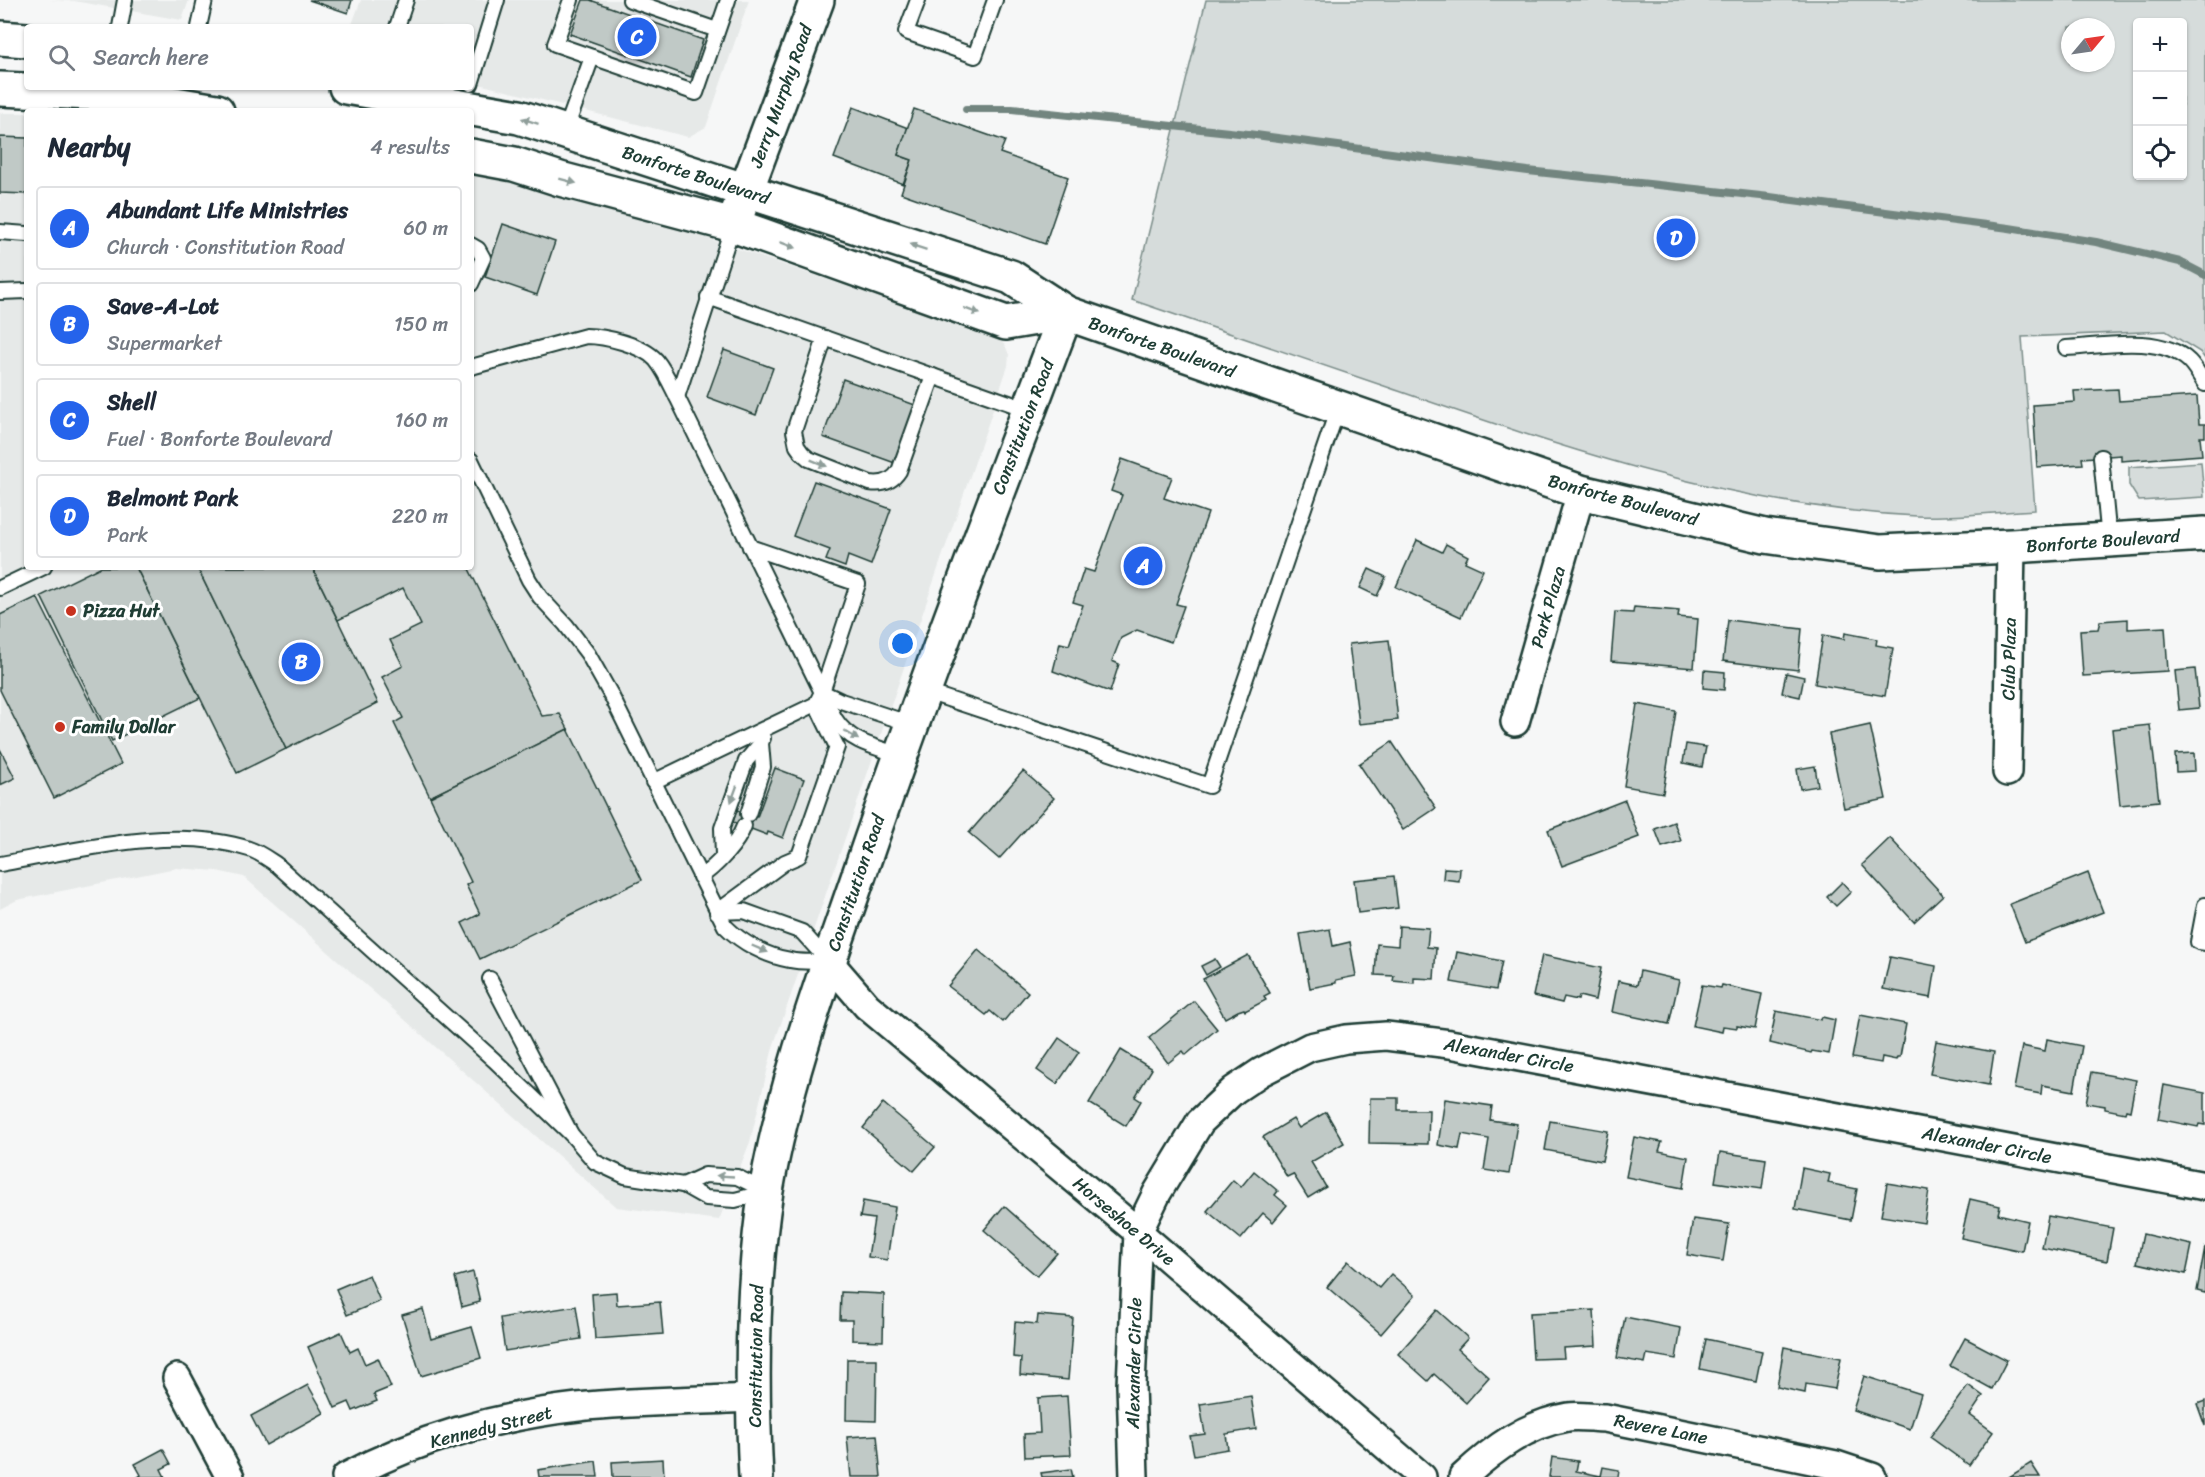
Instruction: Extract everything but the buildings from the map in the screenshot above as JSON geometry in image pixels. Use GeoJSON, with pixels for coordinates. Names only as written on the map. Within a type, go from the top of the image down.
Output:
{"type":"FeatureCollection","features":[{"type":"Feature","properties":{"kind":"main road","name":"Jerry Murphy Road"},"geometry":{"type":"LineString","coordinates":[[733,225],[811,1]]}},
{"type":"Feature","properties":{"kind":"main road"},"geometry":{"type":"LineString","coordinates":[[0,38],[24,40]]}},
{"type":"Feature","properties":{"kind":"main road"},"geometry":{"type":"LineString","coordinates":[[0,89],[116,94],[199,108]]}},
{"type":"Feature","properties":{"kind":"main road","name":"Bonforte Boulevard"},"geometry":{"type":"LineString","coordinates":[[381,90],[468,93],[519,117],[1011,277],[1066,313],[1581,492],[1765,536],[1880,552],[2205,534]]}},
{"type":"Feature","properties":{"kind":"main road","name":"Bonforte Boulevard"},"geometry":{"type":"LineString","coordinates":[[474,157],[514,164],[560,179],[733,225],[1006,324],[1066,313]]}},
{"type":"Feature","properties":{"kind":"main road","name":"Constitution Road"},"geometry":{"type":"LineString","coordinates":[[756,1477],[752,1398],[755,1304],[766,1191],[787,1094],[829,962],[900,756],[1066,313]]}},
{"type":"Feature","properties":{"kind":"street","name":"Park Plaza"},"geometry":{"type":"LineString","coordinates":[[1515,722],[1581,492]]}},
{"type":"Feature","properties":{"kind":"street","name":"Club Plaza"},"geometry":{"type":"LineString","coordinates":[[2007,772],[2011,546]]}},
{"type":"Feature","properties":{"kind":"street","name":"Horseshoe Drive"},"geometry":{"type":"LineString","coordinates":[[829,962],[867,1006],[1138,1232],[1422,1477]]}},
{"type":"Feature","properties":{"kind":"street","name":"Alexander Circle"},"geometry":{"type":"LineString","coordinates":[[1134,1477],[1131,1385],[1138,1232],[1156,1192],[1200,1122],[1234,1090],[1261,1072],[1310,1047],[1346,1039],[1386,1036],[1450,1044],[2205,1186]]}},
{"type":"Feature","properties":{"kind":"street"},"geometry":{"type":"LineString","coordinates":[[177,1378],[230,1477]]}},
{"type":"Feature","properties":{"kind":"street","name":"Kennedy Street"},"geometry":{"type":"LineString","coordinates":[[346,1477],[370,1464],[416,1445],[523,1416],[579,1407],[752,1398]]}},
{"type":"Feature","properties":{"kind":"street","name":"Revere Lane"},"geometry":{"type":"LineString","coordinates":[[1463,1477],[1486,1455],[1514,1437],[1543,1422],[1570,1416],[1605,1418],[1836,1465],[1872,1477]]}},
{"type":"Feature","properties":{"kind":"lane"},"geometry":{"type":"LineString","coordinates":[[121,24],[125,0]]}},
{"type":"Feature","properties":{"kind":"lane"},"geometry":{"type":"LineString","coordinates":[[200,24],[205,0]]}},
{"type":"Feature","properties":{"kind":"lane"},"geometry":{"type":"LineString","coordinates":[[398,24],[406,0]]}},
{"type":"Feature","properties":{"kind":"lane"},"geometry":{"type":"LineString","coordinates":[[474,74],[497,0]]}},
{"type":"Feature","properties":{"kind":"lane"},"geometry":{"type":"LineString","coordinates":[[571,0],[555,44],[696,93],[728,0]]}},
{"type":"Feature","properties":{"kind":"lane"},"geometry":{"type":"LineString","coordinates":[[630,0],[717,30]]}},
{"type":"Feature","properties":{"kind":"lane"},"geometry":{"type":"LineString","coordinates":[[918,0],[906,32],[975,56],[995,0]]}},
{"type":"Feature","properties":{"kind":"lane"},"geometry":{"type":"LineString","coordinates":[[565,132],[592,57]]}},
{"type":"Feature","properties":{"kind":"lane"},"geometry":{"type":"LineString","coordinates":[[677,397],[733,225]]}},
{"type":"Feature","properties":{"kind":"lane"},"geometry":{"type":"LineString","coordinates":[[0,232],[24,234]]}},
{"type":"Feature","properties":{"kind":"lane"},"geometry":{"type":"LineString","coordinates":[[474,247],[483,258],[474,278]]}},
{"type":"Feature","properties":{"kind":"lane"},"geometry":{"type":"LineString","coordinates":[[0,292],[24,291]]}},
{"type":"Feature","properties":{"kind":"lane"},"geometry":{"type":"LineString","coordinates":[[708,297],[1029,410]]}},
{"type":"Feature","properties":{"kind":"lane"},"geometry":{"type":"LineString","coordinates":[[474,365],[585,336],[601,336],[641,350],[655,359],[677,397],[750,547],[819,698],[837,747],[799,856],[784,862],[717,912]]}},
{"type":"Feature","properties":{"kind":"lane"},"geometry":{"type":"LineString","coordinates":[[825,338],[798,417],[794,437],[802,453],[809,459],[870,483],[879,484],[896,477],[933,376]]}},
{"type":"Feature","properties":{"kind":"lane"},"geometry":{"type":"LineString","coordinates":[[2066,348],[2147,344],[2170,349],[2188,361],[2205,384]]}},
{"type":"Feature","properties":{"kind":"lane"},"geometry":{"type":"LineString","coordinates":[[924,691],[1209,786],[1338,408]]}},
{"type":"Feature","properties":{"kind":"lane"},"geometry":{"type":"LineString","coordinates":[[2101,457],[2109,540]]}},
{"type":"Feature","properties":{"kind":"lane"},"geometry":{"type":"LineString","coordinates":[[474,466],[529,579],[540,597],[566,625],[588,654],[611,695],[725,926],[737,938],[758,950],[790,960],[829,962]]}},
{"type":"Feature","properties":{"kind":"lane"},"geometry":{"type":"LineString","coordinates":[[750,547],[858,584],[819,698]]}},
{"type":"Feature","properties":{"kind":"lane"},"geometry":{"type":"LineString","coordinates":[[0,588],[38,570]]}},
{"type":"Feature","properties":{"kind":"lane"},"geometry":{"type":"LineString","coordinates":[[819,698],[841,729],[852,738],[900,756]]}},
{"type":"Feature","properties":{"kind":"lane"},"geometry":{"type":"LineString","coordinates":[[653,782],[767,728],[819,698],[841,700],[912,724]]}},
{"type":"Feature","properties":{"kind":"lane"},"geometry":{"type":"LineString","coordinates":[[723,855],[722,828],[746,761],[761,743],[767,728]]}},
{"type":"Feature","properties":{"kind":"lane"},"geometry":{"type":"LineString","coordinates":[[700,877],[718,863],[740,838],[763,767],[761,743]]}},
{"type":"Feature","properties":{"kind":"lane"},"geometry":{"type":"LineString","coordinates":[[0,864],[87,847],[174,838],[208,839],[251,849],[277,865],[494,1060],[571,1134],[595,1162],[625,1176],[683,1185],[706,1198],[735,1200],[766,1191]]}},
{"type":"Feature","properties":{"kind":"lane"},"geometry":{"type":"LineString","coordinates":[[2205,905],[2198,942],[2205,943]]}},
{"type":"Feature","properties":{"kind":"lane"},"geometry":{"type":"LineString","coordinates":[[717,912],[744,911],[802,933],[829,962]]}},
{"type":"Feature","properties":{"kind":"lane"},"geometry":{"type":"LineString","coordinates":[[490,979],[571,1134]]}},
{"type":"Feature","properties":{"kind":"lane"},"geometry":{"type":"LineString","coordinates":[[683,1185],[705,1175],[737,1177],[766,1191]]}},
{"type":"Feature","properties":{"kind":"shaded area"},"geometry":{"type":"Polygon","coordinates":[[[49,0],[189,0],[182,20],[74,1],[49,0]]]}},
{"type":"Feature","properties":{"kind":"shaded area"},"geometry":{"type":"Polygon","coordinates":[[[361,0],[749,0],[706,127],[688,137],[474,83],[474,24],[352,24],[361,0]]]}},
{"type":"Feature","properties":{"kind":"shaded area"},"geometry":{"type":"Polygon","coordinates":[[[1206,0],[2205,0],[2205,359],[2200,352],[2166,331],[2022,337],[2035,510],[1961,516],[1917,516],[1849,511],[1782,501],[1715,488],[1649,471],[1519,432],[1132,300],[1206,0]]]}},
{"type":"Feature","properties":{"kind":"shaded area"},"geometry":{"type":"Polygon","coordinates":[[[0,113],[24,113],[24,570],[474,570],[474,170],[605,203],[996,338],[1005,345],[1009,355],[1008,366],[773,1047],[750,1142],[719,1220],[616,1207],[244,877],[217,871],[176,868],[17,900],[0,909],[0,113]]]}},
{"type":"Feature","properties":{"kind":"shaded area"},"geometry":{"type":"Polygon","coordinates":[[[2201,462],[2204,497],[2139,501],[2129,485],[2129,467],[2201,462]]]}},
{"type":"Feature","properties":{"kind":"waterway"},"geometry":{"type":"LineString","coordinates":[[966,109],[1012,109],[1248,134],[1528,171],[1770,197],[2009,228],[2096,242],[2180,262],[2205,275]]}},
{"type":"Feature","properties":{"kind":"place","name":"Shell"},"geometry":{"type":"Point","coordinates":[637,37]}},
{"type":"Feature","properties":{"kind":"place","name":"Belmont Park"},"geometry":{"type":"Point","coordinates":[1676,238]}},
{"type":"Feature","properties":{"kind":"place","name":"Abundant Life Ministries"},"geometry":{"type":"Point","coordinates":[1143,566]}},
{"type":"Feature","properties":{"kind":"place","name":"Pizza Hut"},"geometry":{"type":"Point","coordinates":[71,611]}},
{"type":"Feature","properties":{"kind":"place","name":"Save-A-Lot"},"geometry":{"type":"Point","coordinates":[301,662]}},
{"type":"Feature","properties":{"kind":"place","name":"Family Dollar"},"geometry":{"type":"Point","coordinates":[60,727]}}]}
